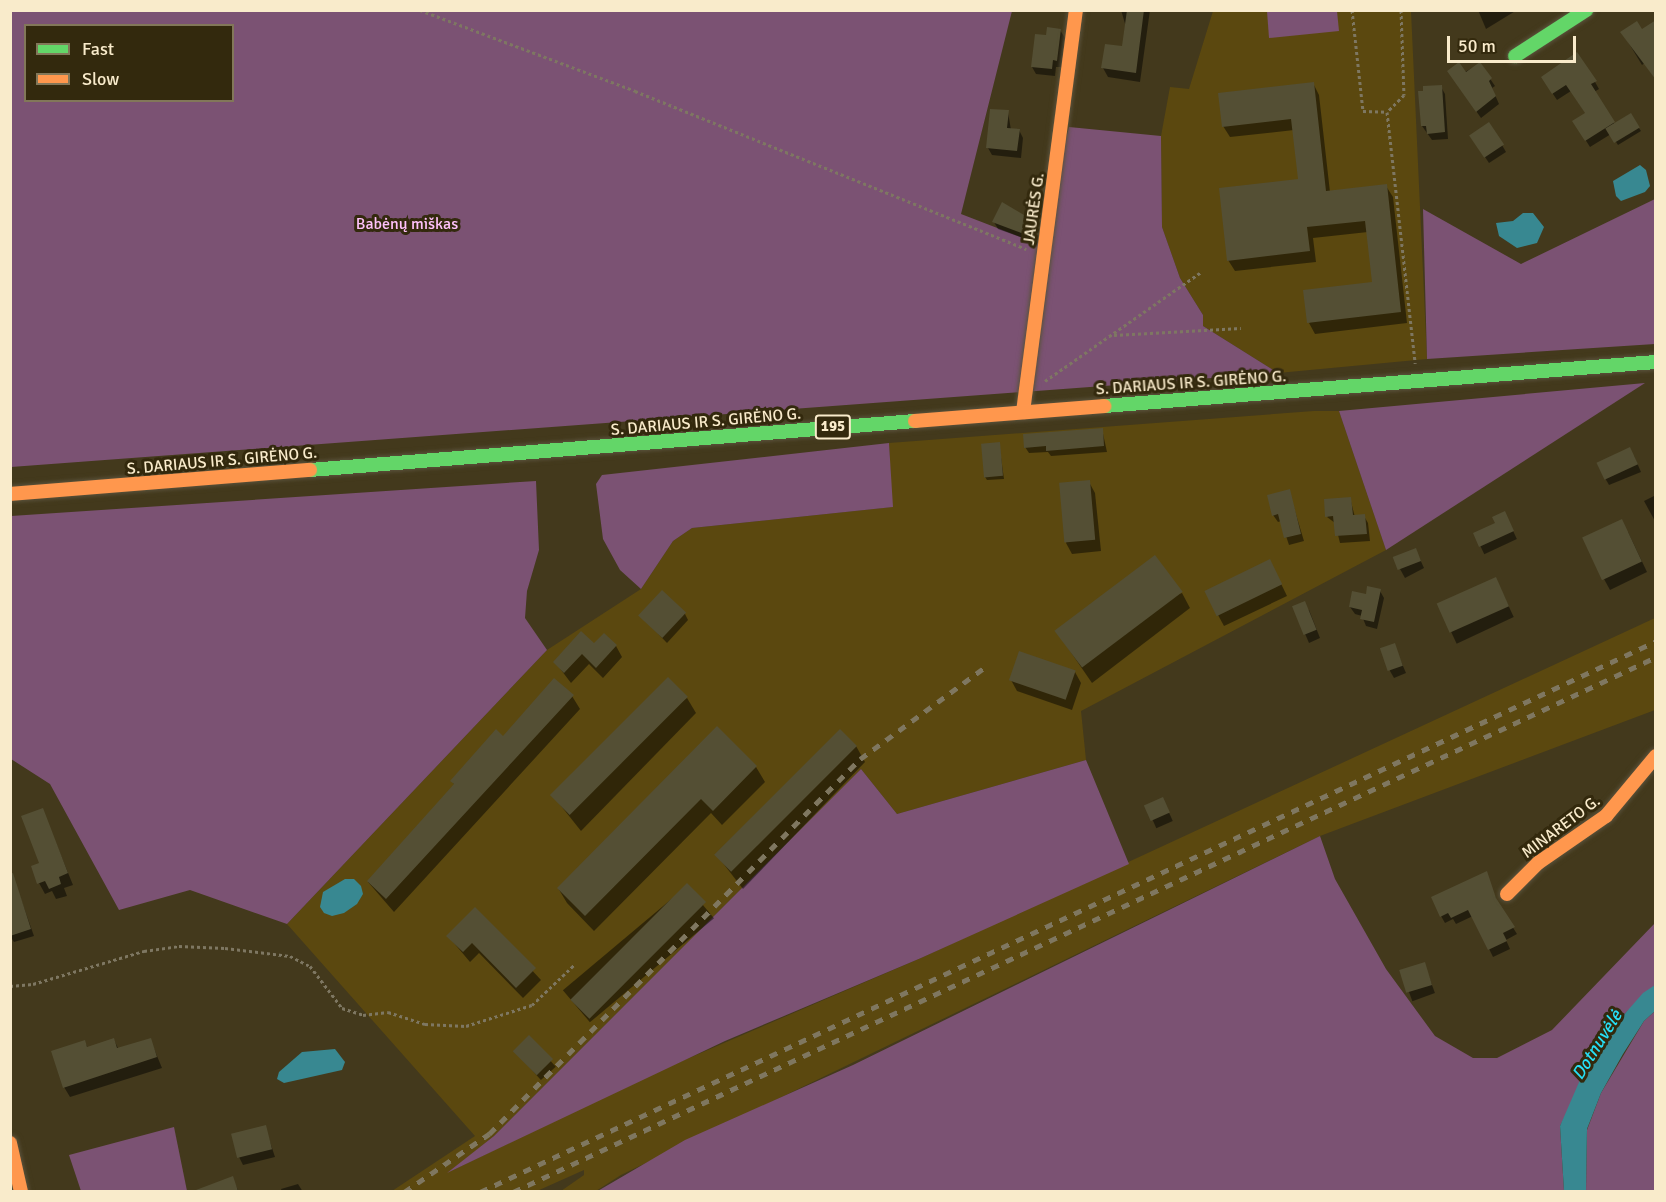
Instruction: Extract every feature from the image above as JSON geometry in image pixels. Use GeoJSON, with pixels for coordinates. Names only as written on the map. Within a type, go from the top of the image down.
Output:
{"type":"FeatureCollection","features":[{"type":"Feature","properties":{"kind":"main road","name":"JAURĖS G."},"geometry":{"type":"LineString","coordinates":[[1023,412],[1023,395],[1044,257],[1076,10]]}},
{"type":"Feature","properties":{"kind":"main road"},"geometry":{"type":"LineString","coordinates":[[1515,56],[1586,10]]}},
{"type":"Feature","properties":{"kind":"main road","name":"S. DARIAUS IR S. GIRĖNO G."},"geometry":{"type":"LineString","coordinates":[[10,494],[1656,362]]}},
{"type":"Feature","properties":{"kind":"main road","name":"MINARETO G."},"geometry":{"type":"LineString","coordinates":[[1507,894],[1538,863],[1606,816],[1656,756]]}},
{"type":"Feature","properties":{"kind":"main road"},"geometry":{"type":"LineString","coordinates":[[10,1143],[21,1191]]}},
{"type":"Feature","properties":{"kind":"path"},"geometry":{"type":"LineString","coordinates":[[420,10],[635,91],[1044,257]]}},
{"type":"Feature","properties":{"kind":"path"},"geometry":{"type":"LineString","coordinates":[[1352,10],[1363,111],[1387,112],[1404,94],[1401,10]]}},
{"type":"Feature","properties":{"kind":"path"},"geometry":{"type":"LineString","coordinates":[[1387,112],[1417,382]]}},
{"type":"Feature","properties":{"kind":"path"},"geometry":{"type":"LineString","coordinates":[[1023,395],[1114,335],[1201,272]]}},
{"type":"Feature","properties":{"kind":"path"},"geometry":{"type":"LineString","coordinates":[[1114,335],[1241,328]]}},
{"type":"Feature","properties":{"kind":"path"},"geometry":{"type":"LineString","coordinates":[[10,986],[33,984],[144,951],[179,946],[225,948],[290,956],[310,966],[342,1008],[363,1015],[388,1012],[425,1023],[466,1026],[532,1005],[574,965]]}},
{"type":"Feature","properties":{"kind":"shaded area"},"geometry":{"type":"Polygon","coordinates":[[[1213,11],[1411,11],[1427,359],[1278,373],[1203,326],[1203,315],[1180,278],[1162,227],[1161,136],[1170,87],[1189,89],[1213,11]]]}},
{"type":"Feature","properties":{"kind":"shaded area"},"geometry":{"type":"Polygon","coordinates":[[[1339,411],[1386,550],[1081,711],[1086,760],[897,814],[861,769],[494,1136],[451,1171],[652,1074],[921,958],[1655,618],[1655,710],[1320,836],[621,1175],[596,1191],[561,1191],[584,1175],[584,1170],[537,1191],[392,1191],[475,1136],[287,924],[547,650],[641,589],[673,541],[692,528],[892,507],[889,443],[1339,411]]]}},
{"type":"Feature","properties":{"kind":"green space","name":"Babėnų miškas"},"geometry":{"type":"Polygon","coordinates":[[[10,11],[1012,11],[961,214],[1039,244],[1069,127],[1161,136],[1162,227],[1180,278],[1203,315],[1203,326],[1278,373],[11,467],[10,11]]]}},
{"type":"Feature","properties":{"kind":"green space"},"geometry":{"type":"Polygon","coordinates":[[[1267,11],[1337,11],[1339,31],[1269,38],[1267,11]]]}},
{"type":"Feature","properties":{"kind":"green space"},"geometry":{"type":"Polygon","coordinates":[[[1655,199],[1655,344],[1427,359],[1423,209],[1521,264],[1655,199]]]}},
{"type":"Feature","properties":{"kind":"green space"},"geometry":{"type":"Polygon","coordinates":[[[1645,383],[1386,550],[1339,411],[1645,383]]]}},
{"type":"Feature","properties":{"kind":"green space"},"geometry":{"type":"Polygon","coordinates":[[[889,443],[893,507],[692,528],[673,541],[641,589],[620,570],[603,539],[596,484],[602,475],[889,443]]]}},
{"type":"Feature","properties":{"kind":"green space"},"geometry":{"type":"Polygon","coordinates":[[[536,481],[539,550],[527,591],[525,618],[547,650],[287,924],[190,890],[119,910],[50,784],[11,759],[11,516],[536,481]]]}},
{"type":"Feature","properties":{"kind":"green space"},"geometry":{"type":"Polygon","coordinates":[[[1086,760],[1129,864],[921,958],[725,1041],[447,1173],[494,1136],[861,769],[897,814],[1086,760]]]}},
{"type":"Feature","properties":{"kind":"green space"},"geometry":{"type":"Polygon","coordinates":[[[1320,836],[1335,879],[1386,969],[1435,1036],[1473,1058],[1497,1058],[1552,1030],[1655,923],[1655,985],[1615,1023],[1560,1126],[1564,1191],[596,1192],[685,1140],[853,1065],[1320,836]]]}},
{"type":"Feature","properties":{"kind":"green space"},"geometry":{"type":"Polygon","coordinates":[[[1655,1011],[1655,1191],[1586,1192],[1587,1130],[1601,1093],[1644,1021],[1655,1011]]]}},
{"type":"Feature","properties":{"kind":"green space"},"geometry":{"type":"Polygon","coordinates":[[[174,1127],[187,1191],[81,1191],[69,1155],[174,1127]]]}},
{"type":"Feature","properties":{"kind":"water"},"geometry":{"type":"Polygon","coordinates":[[[1640,165],[1646,170],[1650,186],[1645,192],[1621,201],[1616,196],[1613,181],[1640,165]]]}},
{"type":"Feature","properties":{"kind":"water"},"geometry":{"type":"Polygon","coordinates":[[[1523,213],[1533,213],[1544,227],[1537,243],[1517,248],[1499,236],[1496,223],[1513,221],[1523,213]]]}},
{"type":"Feature","properties":{"kind":"water"},"geometry":{"type":"Polygon","coordinates":[[[345,879],[354,879],[361,886],[363,894],[357,904],[344,913],[332,916],[324,913],[320,907],[323,892],[345,879]]]}},
{"type":"Feature","properties":{"kind":"water"},"geometry":{"type":"Polygon","coordinates":[[[1655,985],[1655,1011],[1644,1021],[1623,1054],[1601,1093],[1587,1129],[1586,1191],[1564,1191],[1560,1126],[1593,1050],[1643,993],[1655,985]]]}},
{"type":"Feature","properties":{"kind":"water"},"geometry":{"type":"Polygon","coordinates":[[[335,1049],[345,1062],[342,1070],[284,1083],[277,1079],[279,1072],[302,1052],[335,1049]]]}},
{"type":"Feature","properties":{"kind":"building"},"geometry":{"type":"Polygon","coordinates":[[[1127,10],[1144,10],[1136,73],[1101,68],[1105,44],[1122,46],[1127,10]]]}},
{"type":"Feature","properties":{"kind":"building"},"geometry":{"type":"Polygon","coordinates":[[[1656,20],[1656,80],[1620,32],[1637,21],[1642,29],[1656,20]]]}},
{"type":"Feature","properties":{"kind":"building"},"geometry":{"type":"Polygon","coordinates":[[[1047,27],[1061,29],[1057,61],[1053,60],[1052,69],[1031,67],[1035,34],[1046,35],[1047,27]]]}},
{"type":"Feature","properties":{"kind":"building"},"geometry":{"type":"Polygon","coordinates":[[[1577,52],[1597,81],[1591,84],[1615,122],[1585,141],[1572,121],[1585,113],[1566,85],[1552,94],[1541,77],[1577,52]]]}},
{"type":"Feature","properties":{"kind":"building"},"geometry":{"type":"Polygon","coordinates":[[[1459,62],[1466,72],[1480,62],[1492,78],[1489,81],[1496,96],[1476,112],[1447,71],[1459,62]]]}},
{"type":"Feature","properties":{"kind":"building"},"geometry":{"type":"Polygon","coordinates":[[[1314,82],[1326,191],[1387,184],[1401,312],[1307,323],[1303,290],[1372,282],[1365,221],[1307,227],[1310,251],[1227,261],[1219,188],[1298,179],[1291,119],[1222,127],[1218,93],[1314,82]]]}},
{"type":"Feature","properties":{"kind":"building"},"geometry":{"type":"Polygon","coordinates":[[[1442,85],[1445,132],[1427,134],[1426,126],[1421,126],[1418,91],[1423,91],[1423,86],[1442,85]]]}},
{"type":"Feature","properties":{"kind":"building"},"geometry":{"type":"Polygon","coordinates":[[[990,109],[1009,110],[1007,128],[1020,129],[1017,151],[986,148],[990,109]]]}},
{"type":"Feature","properties":{"kind":"building"},"geometry":{"type":"Polygon","coordinates":[[[1631,113],[1640,128],[1614,143],[1605,128],[1631,113]]]}},
{"type":"Feature","properties":{"kind":"building"},"geometry":{"type":"Polygon","coordinates":[[[1489,122],[1504,144],[1484,158],[1469,135],[1489,122]]]}},
{"type":"Feature","properties":{"kind":"building"},"geometry":{"type":"Polygon","coordinates":[[[1002,202],[1034,221],[1027,235],[992,222],[1002,202]]]}},
{"type":"Feature","properties":{"kind":"building"},"geometry":{"type":"Polygon","coordinates":[[[1103,428],[1104,446],[1046,451],[1046,446],[1024,448],[1023,434],[1103,428]]]}},
{"type":"Feature","properties":{"kind":"building"},"geometry":{"type":"Polygon","coordinates":[[[1000,442],[1003,476],[984,478],[981,444],[1000,442]]]}},
{"type":"Feature","properties":{"kind":"building"},"geometry":{"type":"Polygon","coordinates":[[[1630,447],[1638,464],[1604,480],[1596,463],[1630,447]]]}},
{"type":"Feature","properties":{"kind":"building"},"geometry":{"type":"Polygon","coordinates":[[[1090,480],[1095,540],[1064,542],[1059,483],[1090,480]]]}},
{"type":"Feature","properties":{"kind":"building"},"geometry":{"type":"Polygon","coordinates":[[[1290,489],[1301,534],[1284,538],[1278,514],[1272,516],[1267,495],[1290,489]]]}},
{"type":"Feature","properties":{"kind":"building"},"geometry":{"type":"Polygon","coordinates":[[[1351,497],[1353,515],[1365,514],[1367,534],[1335,536],[1333,516],[1325,517],[1324,499],[1351,497]]]}},
{"type":"Feature","properties":{"kind":"building"},"geometry":{"type":"Polygon","coordinates":[[[1505,511],[1514,531],[1479,547],[1473,533],[1495,523],[1492,517],[1505,511]]]}},
{"type":"Feature","properties":{"kind":"building"},"geometry":{"type":"Polygon","coordinates":[[[1622,519],[1642,562],[1602,580],[1582,538],[1622,519]]]}},
{"type":"Feature","properties":{"kind":"building"},"geometry":{"type":"Polygon","coordinates":[[[1416,548],[1421,561],[1398,570],[1393,557],[1416,548]]]}},
{"type":"Feature","properties":{"kind":"building"},"geometry":{"type":"Polygon","coordinates":[[[1155,555],[1183,592],[1082,668],[1054,631],[1155,555]]]}},
{"type":"Feature","properties":{"kind":"building"},"geometry":{"type":"Polygon","coordinates":[[[1270,559],[1282,584],[1217,616],[1204,591],[1270,559]]]}},
{"type":"Feature","properties":{"kind":"building"},"geometry":{"type":"Polygon","coordinates":[[[1496,577],[1509,606],[1450,633],[1437,603],[1496,577]]]}},
{"type":"Feature","properties":{"kind":"building"},"geometry":{"type":"Polygon","coordinates":[[[1367,586],[1381,589],[1374,622],[1360,619],[1362,610],[1349,607],[1352,591],[1366,594],[1367,586]]]}},
{"type":"Feature","properties":{"kind":"building"},"geometry":{"type":"Polygon","coordinates":[[[662,590],[686,613],[662,638],[638,616],[662,590]]]}},
{"type":"Feature","properties":{"kind":"building"},"geometry":{"type":"Polygon","coordinates":[[[1305,601],[1317,630],[1304,635],[1292,606],[1305,601]]]}},
{"type":"Feature","properties":{"kind":"building"},"geometry":{"type":"Polygon","coordinates":[[[581,631],[594,643],[604,633],[617,645],[596,668],[582,654],[564,673],[553,662],[581,631]]]}},
{"type":"Feature","properties":{"kind":"building"},"geometry":{"type":"Polygon","coordinates":[[[1395,643],[1403,666],[1388,671],[1380,648],[1395,643]]]}},
{"type":"Feature","properties":{"kind":"building"},"geometry":{"type":"Polygon","coordinates":[[[1019,651],[1076,671],[1066,700],[1009,680],[1019,651]]]}},
{"type":"Feature","properties":{"kind":"building"},"geometry":{"type":"Polygon","coordinates":[[[668,677],[688,697],[570,815],[550,795],[668,677]]]}},
{"type":"Feature","properties":{"kind":"building"},"geometry":{"type":"Polygon","coordinates":[[[554,678],[574,695],[386,899],[367,881],[454,784],[450,781],[496,729],[503,736],[554,678]]]}},
{"type":"Feature","properties":{"kind":"building"},"geometry":{"type":"Polygon","coordinates":[[[717,726],[757,766],[713,811],[701,799],[585,916],[557,888],[717,726]]]}},
{"type":"Feature","properties":{"kind":"building"},"geometry":{"type":"Polygon","coordinates":[[[840,729],[857,746],[731,872],[714,855],[840,729]]]}},
{"type":"Feature","properties":{"kind":"building"},"geometry":{"type":"Polygon","coordinates":[[[1163,797],[1170,813],[1151,821],[1144,806],[1163,797]]]}},
{"type":"Feature","properties":{"kind":"building"},"geometry":{"type":"Polygon","coordinates":[[[43,808],[68,873],[59,877],[61,884],[49,889],[45,881],[37,884],[31,866],[39,863],[21,816],[43,808]]]}},
{"type":"Feature","properties":{"kind":"building"},"geometry":{"type":"Polygon","coordinates":[[[1487,871],[1496,898],[1515,927],[1503,933],[1507,941],[1488,950],[1468,910],[1451,918],[1448,913],[1440,917],[1431,897],[1487,871]]]}},
{"type":"Feature","properties":{"kind":"building"},"geometry":{"type":"Polygon","coordinates":[[[13,873],[31,929],[10,936],[10,874],[13,873]]]}},
{"type":"Feature","properties":{"kind":"building"},"geometry":{"type":"Polygon","coordinates":[[[687,883],[706,902],[589,1019],[570,1000],[687,883]]]}},
{"type":"Feature","properties":{"kind":"building"},"geometry":{"type":"Polygon","coordinates":[[[475,907],[536,968],[516,988],[472,943],[463,952],[446,936],[475,907]]]}},
{"type":"Feature","properties":{"kind":"building"},"geometry":{"type":"Polygon","coordinates":[[[1425,962],[1432,985],[1406,993],[1399,970],[1425,962]]]}},
{"type":"Feature","properties":{"kind":"building"},"geometry":{"type":"Polygon","coordinates":[[[529,1035],[553,1059],[537,1075],[513,1051],[529,1035]]]}},
{"type":"Feature","properties":{"kind":"building"},"geometry":{"type":"Polygon","coordinates":[[[114,1038],[117,1048],[151,1038],[157,1057],[63,1088],[51,1051],[85,1040],[87,1047],[114,1038]]]}},
{"type":"Feature","properties":{"kind":"building"},"geometry":{"type":"Polygon","coordinates":[[[266,1125],[272,1149],[237,1158],[231,1134],[266,1125]]]}},
{"type":"Feature","properties":{"kind":"building"},"geometry":{"type":"Polygon","coordinates":[[[233,1176],[238,1191],[196,1190],[233,1176]]]}},
{"type":"Feature","properties":{"kind":"railway"},"geometry":{"type":"LineString","coordinates":[[480,1192],[1656,641]]}},
{"type":"Feature","properties":{"kind":"railway"},"geometry":{"type":"LineString","coordinates":[[513,1192],[1656,657]]}},
{"type":"Feature","properties":{"kind":"railway"},"geometry":{"type":"LineString","coordinates":[[404,1192],[489,1134],[860,759],[988,665]]}},
{"type":"Feature","properties":{"kind":"traffic: fast"},"geometry":{"type":"LineString","coordinates":[[1515,56],[1586,10]]}},
{"type":"Feature","properties":{"kind":"traffic: fast"},"geometry":{"type":"LineString","coordinates":[[1104,406],[1656,362]]}},
{"type":"Feature","properties":{"kind":"traffic: fast"},"geometry":{"type":"LineString","coordinates":[[310,470],[915,421]]}},
{"type":"Feature","properties":{"kind":"traffic: slow"},"geometry":{"type":"LineString","coordinates":[[1023,412],[1076,10]]}},
{"type":"Feature","properties":{"kind":"traffic: slow"},"geometry":{"type":"LineString","coordinates":[[915,421],[1104,406]]}},
{"type":"Feature","properties":{"kind":"traffic: slow"},"geometry":{"type":"LineString","coordinates":[[10,494],[310,470]]}},
{"type":"Feature","properties":{"kind":"traffic: slow"},"geometry":{"type":"LineString","coordinates":[[1507,894],[1538,863],[1606,816],[1656,756]]}},
{"type":"Feature","properties":{"kind":"traffic: slow"},"geometry":{"type":"LineString","coordinates":[[10,1143],[21,1192]]}},
{"type":"Feature","properties":{"kind":"water label","name":"Dotnuvėlė"},"geometry":{"type":"Point","coordinates":[1597,1045]}}]}
